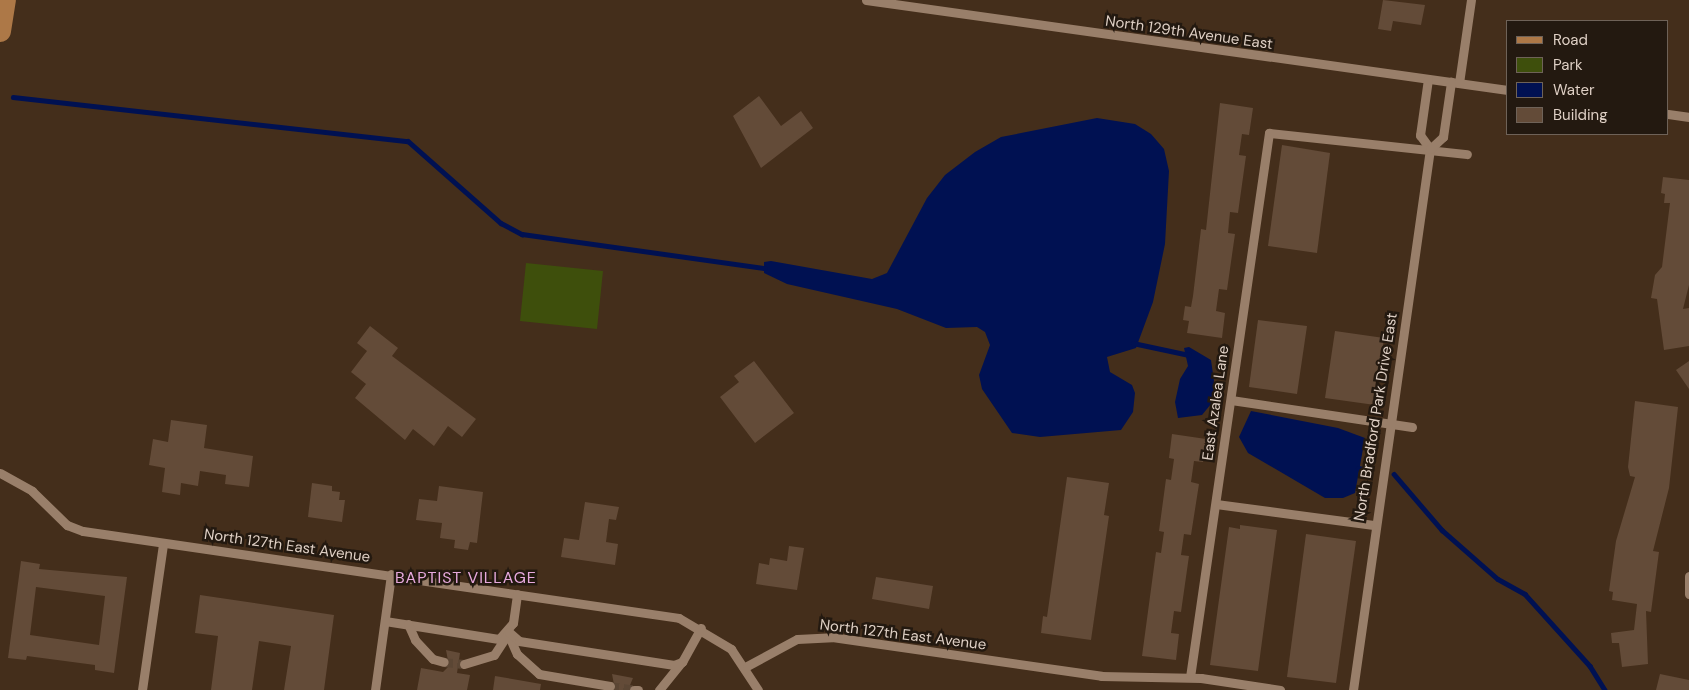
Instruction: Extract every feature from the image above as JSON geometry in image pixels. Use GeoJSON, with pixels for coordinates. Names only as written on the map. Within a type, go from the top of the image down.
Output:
{"type":"FeatureCollection","features":[{"type":"Feature","properties":{"kind":"main road"},"geometry":{"type":"LineString","coordinates":[[0,31],[5,0]]}},
{"type":"Feature","properties":{"kind":"street","name":"North 129th Avenue East"},"geometry":{"type":"LineString","coordinates":[[866,0],[1506,90]]}},
{"type":"Feature","properties":{"kind":"street","name":"North Bradford Park Drive East"},"geometry":{"type":"LineString","coordinates":[[1354,690],[1374,525],[1430,149],[1443,137],[1471,0]]}},
{"type":"Feature","properties":{"kind":"street"},"geometry":{"type":"LineString","coordinates":[[1428,79],[1420,135],[1430,149],[1466,154]]}},
{"type":"Feature","properties":{"kind":"street"},"geometry":{"type":"LineString","coordinates":[[1669,114],[1689,117]]}},
{"type":"Feature","properties":{"kind":"street","name":"East Azalea Lane"},"geometry":{"type":"LineString","coordinates":[[1190,677],[1269,133],[1430,149]]}},
{"type":"Feature","properties":{"kind":"street"},"geometry":{"type":"LineString","coordinates":[[1231,400],[1412,427]]}},
{"type":"Feature","properties":{"kind":"street","name":"North 127th East Avenue"},"geometry":{"type":"LineString","coordinates":[[0,473],[32,491],[67,525],[163,544],[391,574],[654,613],[701,628],[747,666],[780,645],[814,636],[1101,676],[1190,677],[1280,690]]}},
{"type":"Feature","properties":{"kind":"street"},"geometry":{"type":"LineString","coordinates":[[1216,504],[1374,525]]}},
{"type":"Feature","properties":{"kind":"street"},"geometry":{"type":"LineString","coordinates":[[142,690],[163,544]]}},
{"type":"Feature","properties":{"kind":"street"},"geometry":{"type":"LineString","coordinates":[[375,690],[391,574]]}},
{"type":"Feature","properties":{"kind":"street"},"geometry":{"type":"LineString","coordinates":[[1689,576],[1689,594]]}},
{"type":"Feature","properties":{"kind":"street"},"geometry":{"type":"LineString","coordinates":[[464,664],[494,655],[508,633],[517,594]]}},
{"type":"Feature","properties":{"kind":"street"},"geometry":{"type":"LineString","coordinates":[[385,620],[499,639],[508,633]]}},
{"type":"Feature","properties":{"kind":"street"},"geometry":{"type":"LineString","coordinates":[[408,624],[415,640],[433,659],[444,662]]}},
{"type":"Feature","properties":{"kind":"street"},"geometry":{"type":"LineString","coordinates":[[659,690],[682,662],[701,628]]}},
{"type":"Feature","properties":{"kind":"street"},"geometry":{"type":"LineString","coordinates":[[508,633],[519,641],[682,662]]}},
{"type":"Feature","properties":{"kind":"street"},"geometry":{"type":"LineString","coordinates":[[508,633],[517,654],[539,674],[610,686]]}},
{"type":"Feature","properties":{"kind":"street"},"geometry":{"type":"LineString","coordinates":[[747,666],[758,690]]}},
{"type":"Feature","properties":{"kind":"green space"},"geometry":{"type":"Polygon","coordinates":[[[526,263],[603,271],[597,329],[520,321],[526,263]]]}},
{"type":"Feature","properties":{"kind":"water"},"geometry":{"type":"Polygon","coordinates":[[[1097,118],[1135,124],[1151,134],[1164,149],[1169,171],[1165,244],[1153,302],[1136,348],[1107,357],[1110,372],[1132,385],[1135,393],[1133,412],[1121,430],[1040,437],[1012,433],[982,389],[979,375],[990,345],[985,332],[977,327],[946,328],[897,309],[787,284],[764,273],[764,262],[771,261],[872,279],[887,273],[927,198],[945,175],[975,152],[1001,137],[1097,118]]]}},
{"type":"Feature","properties":{"kind":"water"},"geometry":{"type":"Polygon","coordinates":[[[1189,347],[1211,360],[1215,388],[1211,404],[1202,415],[1178,418],[1175,402],[1180,379],[1188,366],[1184,348],[1189,347]]]}},
{"type":"Feature","properties":{"kind":"water"},"geometry":{"type":"Polygon","coordinates":[[[1251,411],[1338,428],[1365,438],[1355,493],[1343,498],[1325,498],[1248,453],[1239,437],[1251,411]]]}},
{"type":"Feature","properties":{"kind":"building"},"geometry":{"type":"Polygon","coordinates":[[[1383,0],[1425,5],[1421,25],[1393,21],[1391,31],[1378,29],[1383,0]]]}},
{"type":"Feature","properties":{"kind":"building"},"geometry":{"type":"Polygon","coordinates":[[[759,96],[781,126],[801,111],[813,128],[761,168],[733,116],[759,96]]]}},
{"type":"Feature","properties":{"kind":"building"},"geometry":{"type":"Polygon","coordinates":[[[1220,103],[1253,108],[1249,135],[1242,134],[1239,155],[1246,156],[1238,213],[1230,212],[1228,233],[1235,234],[1227,290],[1219,289],[1216,311],[1225,313],[1222,338],[1187,333],[1189,321],[1183,320],[1185,306],[1191,307],[1201,229],[1206,230],[1220,103]]]}},
{"type":"Feature","properties":{"kind":"building"},"geometry":{"type":"Polygon","coordinates":[[[1282,145],[1330,153],[1317,253],[1268,246],[1282,145]]]}},
{"type":"Feature","properties":{"kind":"building"},"geometry":{"type":"Polygon","coordinates":[[[1663,177],[1689,180],[1689,285],[1683,309],[1689,308],[1689,346],[1664,350],[1657,299],[1651,298],[1655,275],[1662,267],[1670,203],[1664,203],[1665,194],[1661,193],[1663,177]]]}},
{"type":"Feature","properties":{"kind":"building"},"geometry":{"type":"Polygon","coordinates":[[[1258,320],[1307,326],[1297,394],[1249,387],[1258,320]]]}},
{"type":"Feature","properties":{"kind":"building"},"geometry":{"type":"Polygon","coordinates":[[[370,326],[398,348],[392,356],[476,419],[462,437],[448,426],[434,446],[413,429],[405,440],[355,398],[366,384],[351,372],[367,351],[357,343],[370,326]]]}},
{"type":"Feature","properties":{"kind":"building"},"geometry":{"type":"Polygon","coordinates":[[[1335,331],[1384,338],[1375,405],[1325,398],[1335,331]]]}},
{"type":"Feature","properties":{"kind":"building"},"geometry":{"type":"Polygon","coordinates":[[[754,361],[794,413],[755,443],[720,397],[739,382],[734,376],[754,361]]]}},
{"type":"Feature","properties":{"kind":"building"},"geometry":{"type":"Polygon","coordinates":[[[1689,361],[1689,389],[1676,370],[1689,361]]]}},
{"type":"Feature","properties":{"kind":"building"},"geometry":{"type":"Polygon","coordinates":[[[1635,401],[1678,407],[1669,488],[1653,551],[1659,552],[1651,612],[1646,611],[1648,664],[1622,667],[1619,643],[1612,643],[1611,633],[1634,630],[1637,604],[1612,600],[1613,592],[1609,591],[1616,541],[1635,477],[1630,476],[1628,467],[1635,401]]]}},
{"type":"Feature","properties":{"kind":"building"},"geometry":{"type":"Polygon","coordinates":[[[171,420],[207,425],[204,448],[253,456],[249,487],[225,484],[226,475],[200,471],[198,486],[181,483],[180,495],[162,492],[165,468],[149,465],[153,439],[168,442],[171,420]]]}},
{"type":"Feature","properties":{"kind":"building"},"geometry":{"type":"Polygon","coordinates":[[[1172,434],[1206,439],[1203,462],[1194,461],[1191,482],[1199,484],[1191,535],[1184,534],[1181,555],[1189,556],[1181,612],[1174,611],[1171,633],[1179,634],[1176,660],[1142,656],[1156,552],[1161,553],[1164,532],[1159,531],[1166,479],[1171,480],[1174,459],[1169,458],[1172,434]]]}},
{"type":"Feature","properties":{"kind":"building"},"geometry":{"type":"Polygon","coordinates":[[[1067,477],[1109,483],[1104,515],[1109,516],[1091,640],[1041,633],[1043,616],[1047,617],[1067,477]]]}},
{"type":"Feature","properties":{"kind":"building"},"geometry":{"type":"Polygon","coordinates":[[[312,483],[332,486],[332,491],[340,492],[339,500],[345,500],[342,522],[308,517],[312,483]]]}},
{"type":"Feature","properties":{"kind":"building"},"geometry":{"type":"Polygon","coordinates":[[[439,486],[483,492],[477,543],[470,542],[468,550],[454,548],[455,540],[440,538],[442,523],[416,520],[419,499],[437,501],[439,486]]]}},
{"type":"Feature","properties":{"kind":"building"},"geometry":{"type":"Polygon","coordinates":[[[585,502],[619,507],[616,520],[609,519],[606,542],[618,544],[615,565],[561,557],[564,538],[579,540],[585,502]]]}},
{"type":"Feature","properties":{"kind":"building"},"geometry":{"type":"Polygon","coordinates":[[[1240,525],[1277,530],[1258,671],[1210,665],[1229,527],[1240,529],[1240,525]]]}},
{"type":"Feature","properties":{"kind":"building"},"geometry":{"type":"Polygon","coordinates":[[[1306,534],[1356,541],[1336,683],[1287,677],[1306,534]]]}},
{"type":"Feature","properties":{"kind":"building"},"geometry":{"type":"Polygon","coordinates":[[[789,546],[804,548],[797,590],[756,584],[759,563],[769,565],[770,558],[787,561],[789,546]]]}},
{"type":"Feature","properties":{"kind":"building"},"geometry":{"type":"Polygon","coordinates":[[[21,561],[40,564],[39,569],[127,577],[114,673],[95,670],[95,665],[27,656],[26,660],[8,658],[21,561]],[[36,587],[30,635],[99,645],[105,596],[36,587]]]}},
{"type":"Feature","properties":{"kind":"building"},"geometry":{"type":"Polygon","coordinates":[[[876,577],[933,586],[929,609],[872,599],[876,577]]]}},
{"type":"Feature","properties":{"kind":"building"},"geometry":{"type":"Polygon","coordinates":[[[200,595],[334,615],[324,690],[284,690],[291,646],[259,641],[252,690],[211,690],[218,636],[195,633],[200,595]]]}},
{"type":"Feature","properties":{"kind":"building"},"geometry":{"type":"Polygon","coordinates":[[[446,650],[460,653],[457,673],[470,675],[467,690],[417,690],[421,668],[443,672],[449,666],[446,650]]]}},
{"type":"Feature","properties":{"kind":"building"},"geometry":{"type":"Polygon","coordinates":[[[612,674],[633,678],[628,690],[615,690],[612,674]]]}},
{"type":"Feature","properties":{"kind":"building"},"geometry":{"type":"Polygon","coordinates":[[[1660,674],[1689,680],[1689,690],[1656,690],[1660,674]]]}},
{"type":"Feature","properties":{"kind":"building"},"geometry":{"type":"Polygon","coordinates":[[[495,676],[541,684],[540,690],[493,690],[495,676]]]}},
{"type":"Feature","properties":{"kind":"waterway"},"geometry":{"type":"LineString","coordinates":[[13,97],[408,141],[501,223],[522,234],[765,268]]}},
{"type":"Feature","properties":{"kind":"waterway"},"geometry":{"type":"LineString","coordinates":[[1133,343],[1189,355]]}},
{"type":"Feature","properties":{"kind":"waterway"},"geometry":{"type":"LineString","coordinates":[[1358,468],[1370,470]]}},
{"type":"Feature","properties":{"kind":"waterway"},"geometry":{"type":"LineString","coordinates":[[1394,474],[1442,530],[1498,579],[1525,594],[1590,666],[1605,690]]}},
{"type":"Feature","properties":{"kind":"tunnel"},"geometry":{"type":"LineString","coordinates":[[444,662],[464,664]]}},
{"type":"Feature","properties":{"kind":"tunnel"},"geometry":{"type":"LineString","coordinates":[[610,686],[634,690]]}},
{"type":"Feature","properties":{"kind":"district","name":"BAPTIST VILLAGE"},"geometry":{"type":"Point","coordinates":[466,578]}}]}
